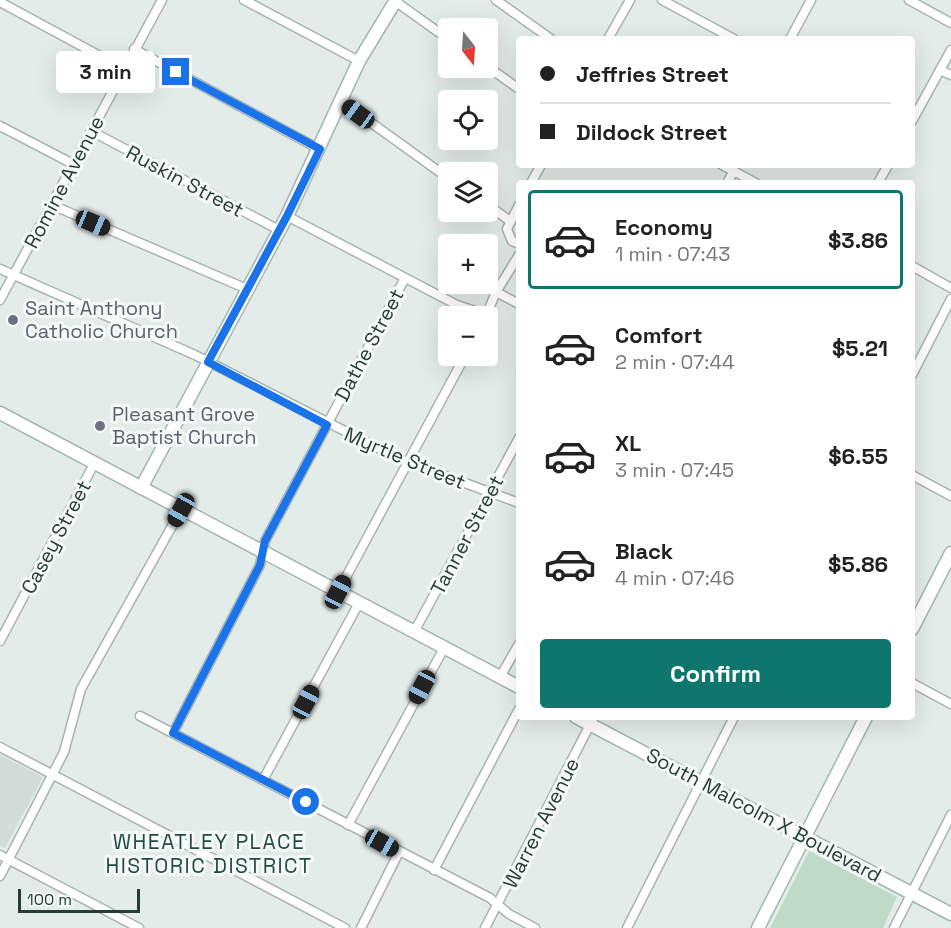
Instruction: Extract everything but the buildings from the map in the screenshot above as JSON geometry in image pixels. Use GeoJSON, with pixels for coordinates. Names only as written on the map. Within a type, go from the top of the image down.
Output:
{"type":"FeatureCollection","features":[{"type":"Feature","properties":{"kind":"street","name":"Romine Avenue"},"geometry":{"type":"LineString","coordinates":[[0,300],[162,0]]}},
{"type":"Feature","properties":{"kind":"street"},"geometry":{"type":"LineString","coordinates":[[244,0],[359,61]]}},
{"type":"Feature","properties":{"kind":"street"},"geometry":{"type":"LineString","coordinates":[[141,488],[287,216],[359,61],[396,0],[438,32]]}},
{"type":"Feature","properties":{"kind":"street"},"geometry":{"type":"LineString","coordinates":[[496,0],[508,4],[547,36]]}},
{"type":"Feature","properties":{"kind":"street"},"geometry":{"type":"LineString","coordinates":[[610,36],[630,0]]}},
{"type":"Feature","properties":{"kind":"street"},"geometry":{"type":"LineString","coordinates":[[662,0],[728,36]]}},
{"type":"Feature","properties":{"kind":"street"},"geometry":{"type":"LineString","coordinates":[[792,36],[812,0]]}},
{"type":"Feature","properties":{"kind":"street"},"geometry":{"type":"LineString","coordinates":[[909,0],[951,23]]}},
{"type":"Feature","properties":{"kind":"street"},"geometry":{"type":"LineString","coordinates":[[0,2],[124,69]]}},
{"type":"Feature","properties":{"kind":"street"},"geometry":{"type":"LineString","coordinates":[[134,50],[320,149]]}},
{"type":"Feature","properties":{"kind":"street"},"geometry":{"type":"LineString","coordinates":[[915,116],[951,50]]}},
{"type":"Feature","properties":{"kind":"street"},"geometry":{"type":"LineString","coordinates":[[940,70],[951,75]]}},
{"type":"Feature","properties":{"kind":"street"},"geometry":{"type":"LineString","coordinates":[[498,74],[516,87]]}},
{"type":"Feature","properties":{"kind":"street"},"geometry":{"type":"LineString","coordinates":[[340,101],[438,171]]}},
{"type":"Feature","properties":{"kind":"street"},"geometry":{"type":"LineString","coordinates":[[0,126],[73,164]]}},
{"type":"Feature","properties":{"kind":"street","name":"Ruskin Street"},"geometry":{"type":"LineString","coordinates":[[91,131],[279,230]]}},
{"type":"Feature","properties":{"kind":"street"},"geometry":{"type":"LineString","coordinates":[[728,168],[750,180]]}},
{"type":"Feature","properties":{"kind":"street"},"geometry":{"type":"LineString","coordinates":[[729,180],[734,171]]}},
{"type":"Feature","properties":{"kind":"street"},"geometry":{"type":"LineString","coordinates":[[52,205],[247,289]]}},
{"type":"Feature","properties":{"kind":"street"},"geometry":{"type":"LineString","coordinates":[[516,210],[510,221],[508,234],[516,241]]}},
{"type":"Feature","properties":{"kind":"street"},"geometry":{"type":"LineString","coordinates":[[498,213],[510,221]]}},
{"type":"Feature","properties":{"kind":"street"},"geometry":{"type":"LineString","coordinates":[[287,216],[460,306]]}},
{"type":"Feature","properties":{"kind":"street"},"geometry":{"type":"LineString","coordinates":[[498,289],[516,260]]}},
{"type":"Feature","properties":{"kind":"street"},"geometry":{"type":"LineString","coordinates":[[915,268],[951,288]]}},
{"type":"Feature","properties":{"kind":"street","name":"Myrtle Street"},"geometry":{"type":"LineString","coordinates":[[0,269],[208,362],[327,425],[408,462],[516,502]]}},
{"type":"Feature","properties":{"kind":"street","name":"Dathe Street"},"geometry":{"type":"LineString","coordinates":[[173,733],[260,565],[265,541],[405,278]]}},
{"type":"Feature","properties":{"kind":"street"},"geometry":{"type":"LineString","coordinates":[[498,293],[516,302]]}},
{"type":"Feature","properties":{"kind":"street"},"geometry":{"type":"LineString","coordinates":[[915,369],[951,299]]}},
{"type":"Feature","properties":{"kind":"street"},"geometry":{"type":"LineString","coordinates":[[338,592],[460,366]]}},
{"type":"Feature","properties":{"kind":"street"},"geometry":{"type":"LineString","coordinates":[[0,413],[516,685]]}},
{"type":"Feature","properties":{"kind":"street","name":"Tanner Street"},"geometry":{"type":"LineString","coordinates":[[414,632],[516,444]]}},
{"type":"Feature","properties":{"kind":"street","name":"Casey Street"},"geometry":{"type":"LineString","coordinates":[[0,641],[94,464]]}},
{"type":"Feature","properties":{"kind":"street"},"geometry":{"type":"LineString","coordinates":[[915,477],[951,496]]}},
{"type":"Feature","properties":{"kind":"street"},"geometry":{"type":"LineString","coordinates":[[0,876],[4,858],[64,752],[81,689],[181,510]]}},
{"type":"Feature","properties":{"kind":"street"},"geometry":{"type":"LineString","coordinates":[[915,623],[951,553]]}},
{"type":"Feature","properties":{"kind":"street"},"geometry":{"type":"LineString","coordinates":[[263,780],[360,603]]}},
{"type":"Feature","properties":{"kind":"street"},"geometry":{"type":"LineString","coordinates":[[348,825],[444,648]]}},
{"type":"Feature","properties":{"kind":"street"},"geometry":{"type":"LineString","coordinates":[[500,677],[516,649]]}},
{"type":"Feature","properties":{"kind":"street"},"geometry":{"type":"LineString","coordinates":[[915,685],[951,704]]}},
{"type":"Feature","properties":{"kind":"street"},"geometry":{"type":"LineString","coordinates":[[434,870],[516,715]]}},
{"type":"Feature","properties":{"kind":"street"},"geometry":{"type":"LineString","coordinates":[[140,716],[490,898],[498,906],[535,928]]}},
{"type":"Feature","properties":{"kind":"street"},"geometry":{"type":"LineString","coordinates":[[627,928],[732,720]]}},
{"type":"Feature","properties":{"kind":"street"},"geometry":{"type":"LineString","coordinates":[[758,928],[864,720]]}},
{"type":"Feature","properties":{"kind":"street","name":"South Malcolm X Boulevard"},"geometry":{"type":"LineString","coordinates":[[592,721],[700,782],[951,914]]}},
{"type":"Feature","properties":{"kind":"street","name":"Warren Avenue"},"geometry":{"type":"LineString","coordinates":[[485,928],[592,721]]}},
{"type":"Feature","properties":{"kind":"street"},"geometry":{"type":"LineString","coordinates":[[0,747],[345,928]]}},
{"type":"Feature","properties":{"kind":"street"},"geometry":{"type":"LineString","coordinates":[[894,928],[951,815]]}},
{"type":"Feature","properties":{"kind":"street"},"geometry":{"type":"LineString","coordinates":[[361,928],[399,852]]}},
{"type":"Feature","properties":{"kind":"street"},"geometry":{"type":"LineString","coordinates":[[4,858],[139,928]]}},
{"type":"Feature","properties":{"kind":"shaded area"},"geometry":{"type":"Polygon","coordinates":[[[0,755],[43,777],[5,848],[0,846],[0,755]]]}},
{"type":"Feature","properties":{"kind":"green space"},"geometry":{"type":"Polygon","coordinates":[[[809,851],[897,897],[883,928],[770,928],[809,851]]]}},
{"type":"Feature","properties":{"kind":"place","name":"Saint Anthony Catholic Church"},"geometry":{"type":"Point","coordinates":[13,320]}},
{"type":"Feature","properties":{"kind":"place","name":"Pleasant Grove Baptist Church"},"geometry":{"type":"Point","coordinates":[100,426]}},
{"type":"Feature","properties":{"kind":"district","name":"WHEATLEY PLACE HISTORIC DISTRICT"},"geometry":{"type":"Point","coordinates":[209,853]}},
{"type":"Feature","properties":{"kind":"route"},"geometry":{"type":"LineString","coordinates":[[176,72],[320,149],[287,216],[208,362],[327,425],[265,541],[260,565],[173,733],[306,802]]}}]}
